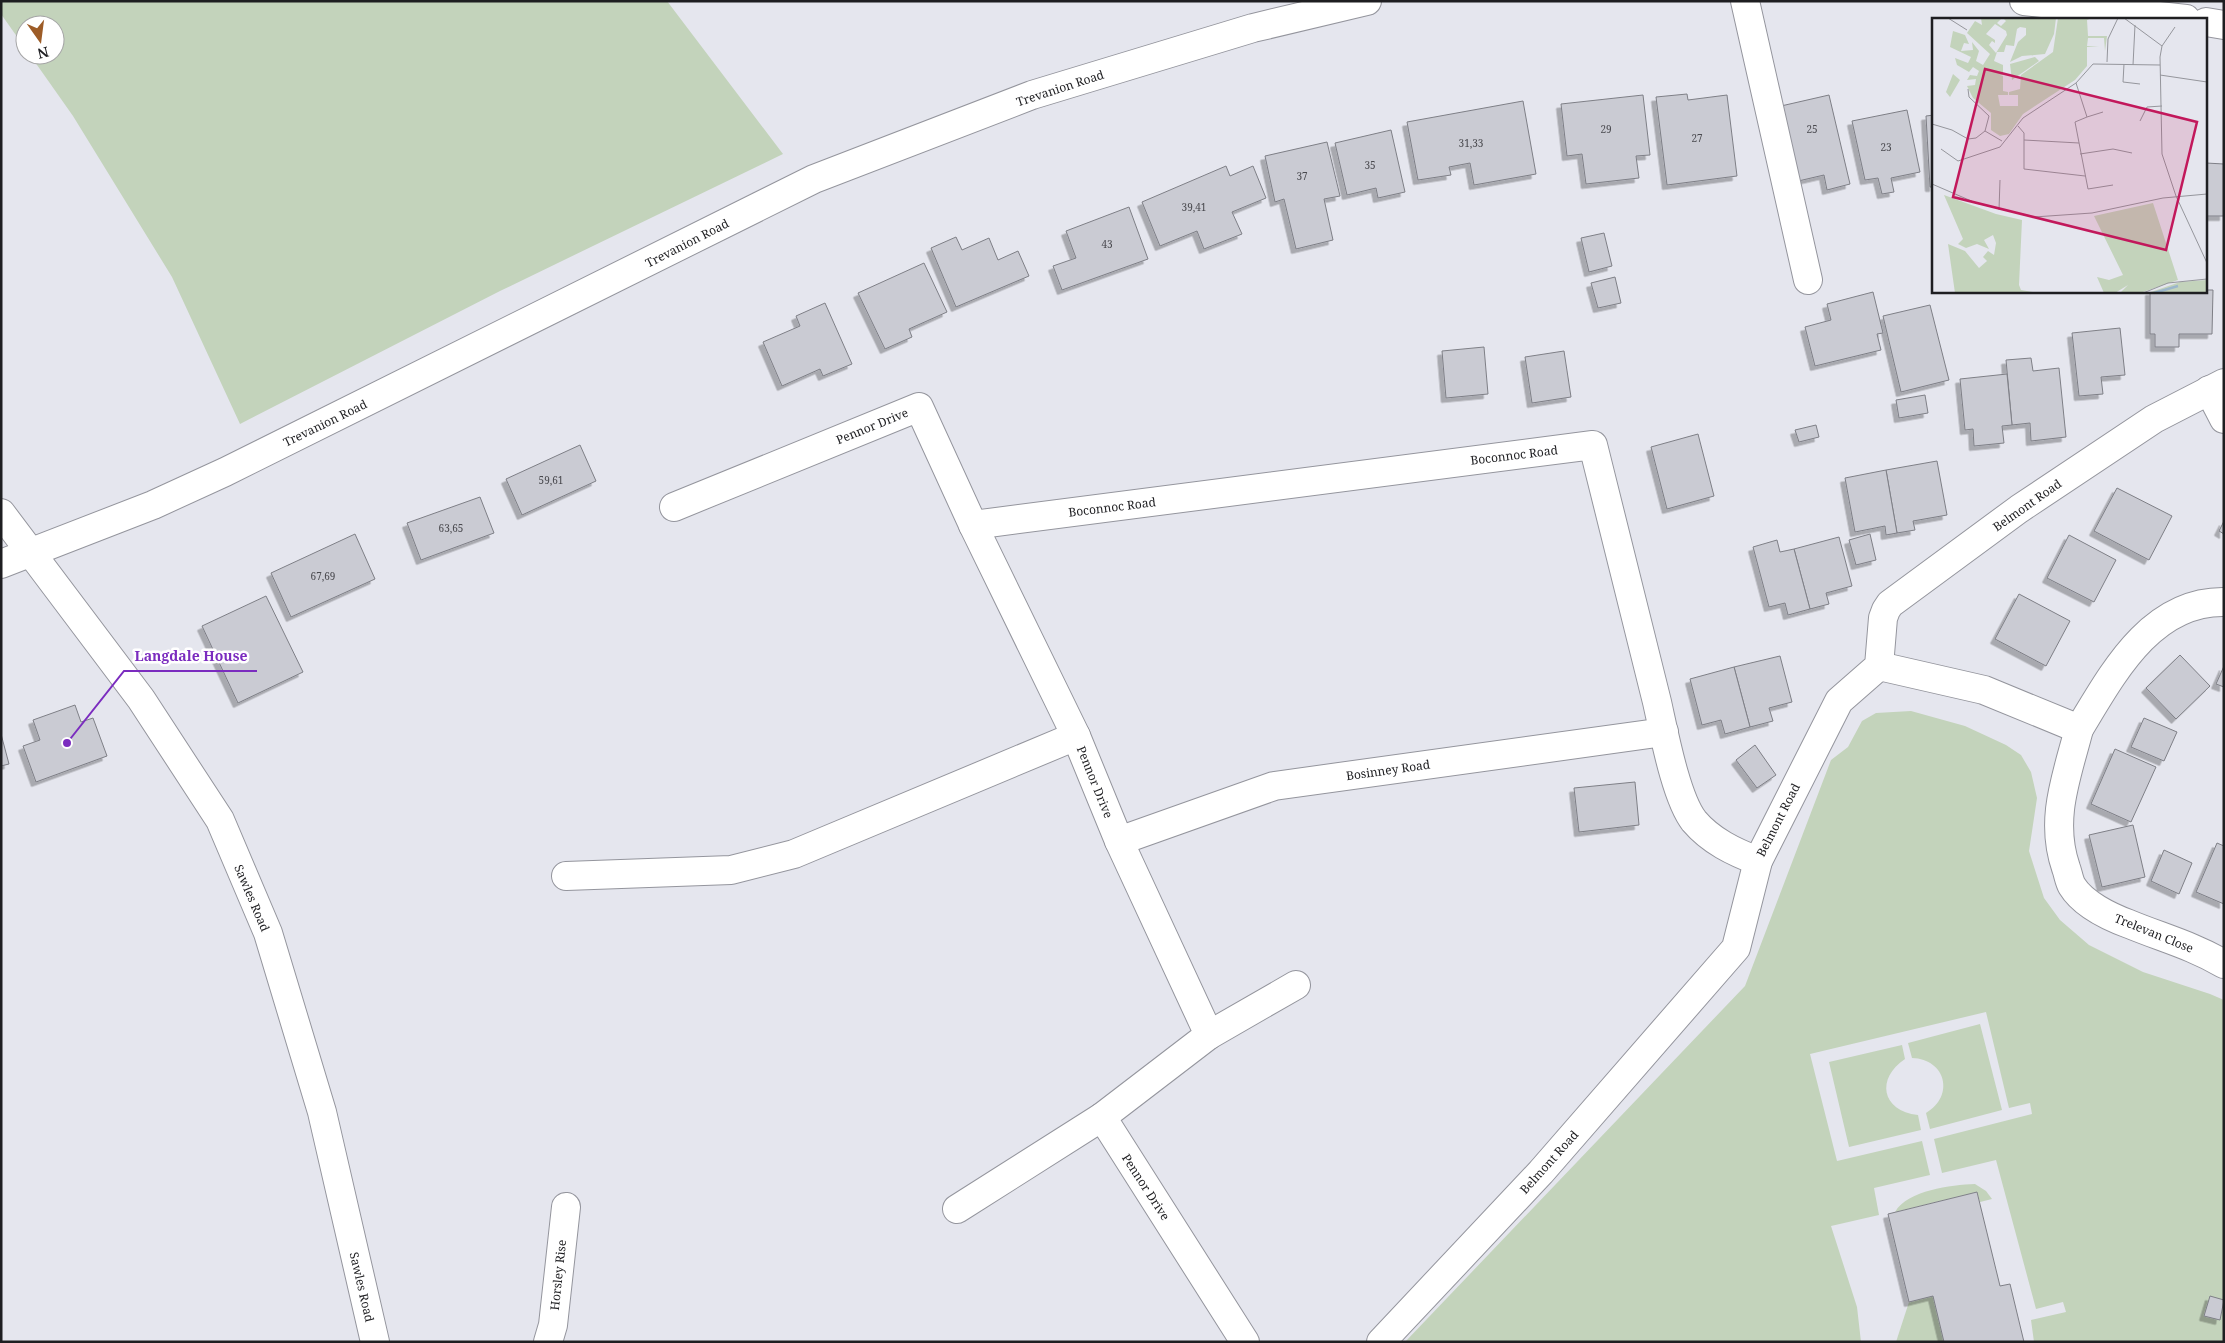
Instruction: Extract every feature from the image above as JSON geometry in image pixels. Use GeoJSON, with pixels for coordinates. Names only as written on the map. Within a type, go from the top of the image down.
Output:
{"type":"FeatureCollection","features":[{"type":"Feature","properties":{"kind":"main road","name":"Trevanion Road"},"geometry":{"type":"LineString","coordinates":[[1,564],[153,505],[225,472],[814,179],[1032,96],[1253,28],[1368,1]]}},
{"type":"Feature","properties":{"kind":"main road"},"geometry":{"type":"LineString","coordinates":[[1745,1],[1808,280]]}},
{"type":"Feature","properties":{"kind":"main road"},"geometry":{"type":"LineString","coordinates":[[2024,1],[2177,18]]}},
{"type":"Feature","properties":{"kind":"main road"},"geometry":{"type":"LineString","coordinates":[[2208,22],[2224,25]]}},
{"type":"Feature","properties":{"kind":"main road","name":"Belmont Road"},"geometry":{"type":"LineString","coordinates":[[1380,1342],[1541,1172],[1736,948],[1758,861],[1839,701],[1879,666],[1883,618],[1890,604],[2043,493],[2154,419],[2216,386],[2224,418]]}},
{"type":"Feature","properties":{"kind":"main road","name":"Pennor Drive"},"geometry":{"type":"LineString","coordinates":[[674,507],[919,406],[973,525],[1076,736],[1119,841],[1209,1035]]}},
{"type":"Feature","properties":{"kind":"main road","name":"Boconnoc Road"},"geometry":{"type":"LineString","coordinates":[[973,525],[1593,445],[1664,732],[1684,804],[1695,821],[1711,837],[1733,852],[1758,861]]}},
{"type":"Feature","properties":{"kind":"main road","name":"Sawles Road"},"geometry":{"type":"LineString","coordinates":[[1,512],[33,552],[140,699],[220,820],[268,933],[316,1093],[375,1342]]}},
{"type":"Feature","properties":{"kind":"main road","name":"Trelevan Close"},"geometry":{"type":"LineString","coordinates":[[2224,602],[2192,607],[2166,618],[2144,636],[2112,675],[2079,729],[2063,790],[2058,826],[2059,844],[2072,886],[2084,898],[2127,924],[2183,943],[2224,964]]}},
{"type":"Feature","properties":{"kind":"main road"},"geometry":{"type":"LineString","coordinates":[[1879,666],[1984,690],[2079,729]]}},
{"type":"Feature","properties":{"kind":"main road","name":"Bosinney Road"},"geometry":{"type":"LineString","coordinates":[[1119,841],[1274,786],[1664,732]]}},
{"type":"Feature","properties":{"kind":"main road"},"geometry":{"type":"LineString","coordinates":[[566,876],[731,870],[764,863],[794,854],[1076,736]]}},
{"type":"Feature","properties":{"kind":"main road"},"geometry":{"type":"LineString","coordinates":[[957,1209],[1102,1117],[1209,1035],[1296,985]]}},
{"type":"Feature","properties":{"kind":"main road","name":"Pennor Drive"},"geometry":{"type":"LineString","coordinates":[[1102,1117],[1245,1342]]}},
{"type":"Feature","properties":{"kind":"main road","name":"Horsley Rise"},"geometry":{"type":"LineString","coordinates":[[548,1342],[553,1325],[566,1207]]}},
{"type":"Feature","properties":{"kind":"green space"},"geometry":{"type":"Polygon","coordinates":[[[1,1],[667,1],[783,154],[500,291],[240,424],[172,277],[73,116],[37,65],[65,65],[65,15],[15,15],[15,34],[1,14],[1,1]]]}},
{"type":"Feature","properties":{"kind":"green space"},"geometry":{"type":"Polygon","coordinates":[[[1911,711],[1965,726],[2006,745],[2021,755],[2031,772],[2037,798],[2029,851],[2044,898],[2060,920],[2089,945],[2143,972],[2224,1000],[2224,1342],[2034,1342],[2031,1320],[2066,1312],[2063,1302],[2036,1309],[1996,1160],[1942,1173],[1934,1139],[2032,1114],[2030,1103],[2009,1108],[1986,1012],[1810,1054],[1837,1161],[1922,1141],[1930,1175],[1874,1188],[1879,1215],[1831,1226],[1857,1307],[1861,1342],[1405,1342],[1745,986],[1831,760],[1848,747],[1862,721],[1876,713],[1911,711]]]}},
{"type":"Feature","properties":{"kind":"green space"},"geometry":{"type":"Polygon","coordinates":[[[1980,1024],[2002,1110],[1930,1129],[1926,1113],[1935,1106],[1941,1097],[1943,1080],[1939,1071],[1933,1065],[1924,1060],[1912,1058],[1908,1043],[1980,1024]]]}},
{"type":"Feature","properties":{"kind":"green space"},"geometry":{"type":"Polygon","coordinates":[[[1902,1045],[1905,1059],[1890,1075],[1887,1093],[1890,1101],[1896,1107],[1918,1115],[1921,1130],[1849,1147],[1829,1062],[1902,1045]]]}},
{"type":"Feature","properties":{"kind":"green space"},"geometry":{"type":"Polygon","coordinates":[[[1975,1184],[1986,1191],[1992,1199],[1980,1202],[1977,1192],[1895,1212],[1910,1198],[1931,1190],[1975,1184]]]}},
{"type":"Feature","properties":{"kind":"green space"},"geometry":{"type":"Polygon","coordinates":[[[1933,1296],[1944,1342],[1896,1342],[1909,1302],[1933,1296]]]}},
{"type":"Feature","properties":{"kind":"building"},"geometry":{"type":"Polygon","coordinates":[[[1687,94],[1688,100],[1727,95],[1737,176],[1667,185],[1656,97],[1687,94]]]}},
{"type":"Feature","properties":{"kind":"building"},"geometry":{"type":"Polygon","coordinates":[[[1643,95],[1650,155],[1636,156],[1639,178],[1586,184],[1582,154],[1567,156],[1561,104],[1643,95]]]}},
{"type":"Feature","properties":{"kind":"building"},"geometry":{"type":"Polygon","coordinates":[[[1829,95],[1850,184],[1827,190],[1824,175],[1794,182],[1781,106],[1829,95]]]}},
{"type":"Feature","properties":{"kind":"building"},"geometry":{"type":"Polygon","coordinates":[[[1523,101],[1536,174],[1474,185],[1470,163],[1449,167],[1451,175],[1418,180],[1407,122],[1523,101]]]}},
{"type":"Feature","properties":{"kind":"building"},"geometry":{"type":"Polygon","coordinates":[[[1907,110],[1920,172],[1891,178],[1894,192],[1882,194],[1878,178],[1865,180],[1852,121],[1907,110]]]}},
{"type":"Feature","properties":{"kind":"building"},"geometry":{"type":"Polygon","coordinates":[[[1932,115],[1932,187],[1930,187],[1926,116],[1932,115]]]}},
{"type":"Feature","properties":{"kind":"building"},"geometry":{"type":"Polygon","coordinates":[[[1391,130],[1405,192],[1378,198],[1376,188],[1347,195],[1335,143],[1391,130]]]}},
{"type":"Feature","properties":{"kind":"building"},"geometry":{"type":"Polygon","coordinates":[[[1327,142],[1340,196],[1324,199],[1333,240],[1296,249],[1284,199],[1275,202],[1265,156],[1327,142]]]}},
{"type":"Feature","properties":{"kind":"building"},"geometry":{"type":"Polygon","coordinates":[[[2208,163],[2224,164],[2224,216],[2208,216],[2208,163]]]}},
{"type":"Feature","properties":{"kind":"building"},"geometry":{"type":"Polygon","coordinates":[[[1226,166],[1230,176],[1253,166],[1266,198],[1232,212],[1242,234],[1204,249],[1197,231],[1160,246],[1142,202],[1226,166]]]}},
{"type":"Feature","properties":{"kind":"building"},"geometry":{"type":"Polygon","coordinates":[[[1129,207],[1148,259],[1062,290],[1053,266],[1076,258],[1066,231],[1129,207]]]}},
{"type":"Feature","properties":{"kind":"building"},"geometry":{"type":"Polygon","coordinates":[[[1604,233],[1612,266],[1589,272],[1581,238],[1604,233]]]}},
{"type":"Feature","properties":{"kind":"building"},"geometry":{"type":"Polygon","coordinates":[[[956,237],[962,250],[989,238],[998,260],[1018,251],[1029,276],[956,307],[931,248],[956,237]]]}},
{"type":"Feature","properties":{"kind":"building"},"geometry":{"type":"Polygon","coordinates":[[[924,263],[947,312],[909,329],[912,337],[885,349],[858,293],[924,263]]]}},
{"type":"Feature","properties":{"kind":"building"},"geometry":{"type":"Polygon","coordinates":[[[1615,277],[1621,303],[1598,308],[1591,283],[1615,277]]]}},
{"type":"Feature","properties":{"kind":"building"},"geometry":{"type":"Polygon","coordinates":[[[2208,290],[2213,290],[2212,334],[2179,334],[2179,347],[2155,347],[2155,334],[2150,334],[2150,292],[2208,292],[2208,290]]]}},
{"type":"Feature","properties":{"kind":"building"},"geometry":{"type":"Polygon","coordinates":[[[1873,292],[1883,333],[1877,334],[1881,350],[1815,366],[1805,327],[1831,320],[1827,304],[1873,292]]]}},
{"type":"Feature","properties":{"kind":"building"},"geometry":{"type":"Polygon","coordinates":[[[825,303],[852,364],[823,376],[820,369],[782,386],[763,342],[800,326],[796,316],[825,303]]]}},
{"type":"Feature","properties":{"kind":"building"},"geometry":{"type":"Polygon","coordinates":[[[1930,305],[1949,380],[1901,392],[1883,316],[1930,305]]]}},
{"type":"Feature","properties":{"kind":"building"},"geometry":{"type":"Polygon","coordinates":[[[2120,328],[2125,375],[2101,377],[2103,394],[2079,396],[2072,333],[2120,328]]]}},
{"type":"Feature","properties":{"kind":"building"},"geometry":{"type":"Polygon","coordinates":[[[1484,347],[1488,394],[1446,398],[1442,351],[1484,347]]]}},
{"type":"Feature","properties":{"kind":"building"},"geometry":{"type":"Polygon","coordinates":[[[1564,351],[1571,397],[1532,403],[1525,357],[1564,351]]]}},
{"type":"Feature","properties":{"kind":"building"},"geometry":{"type":"Polygon","coordinates":[[[2031,358],[2033,371],[2059,368],[2066,437],[2031,441],[2030,423],[2012,425],[2006,360],[2031,358]]]}},
{"type":"Feature","properties":{"kind":"building"},"geometry":{"type":"Polygon","coordinates":[[[2007,374],[2012,425],[2002,426],[2004,443],[1974,446],[1973,429],[1965,430],[1960,379],[2007,374]]]}},
{"type":"Feature","properties":{"kind":"building"},"geometry":{"type":"Polygon","coordinates":[[[1925,395],[1928,413],[1899,418],[1896,400],[1925,395]]]}},
{"type":"Feature","properties":{"kind":"building"},"geometry":{"type":"Polygon","coordinates":[[[1816,425],[1819,437],[1799,442],[1795,430],[1816,425]]]}},
{"type":"Feature","properties":{"kind":"building"},"geometry":{"type":"Polygon","coordinates":[[[1698,434],[1714,496],[1667,509],[1651,447],[1698,434]]]}},
{"type":"Feature","properties":{"kind":"building"},"geometry":{"type":"Polygon","coordinates":[[[580,445],[596,481],[522,515],[506,479],[580,445]]]}},
{"type":"Feature","properties":{"kind":"building"},"geometry":{"type":"Polygon","coordinates":[[[1937,461],[1947,515],[1913,521],[1915,530],[1897,533],[1886,470],[1937,461]]]}},
{"type":"Feature","properties":{"kind":"building"},"geometry":{"type":"Polygon","coordinates":[[[1886,470],[1897,533],[1886,535],[1885,526],[1855,532],[1845,478],[1886,470]]]}},
{"type":"Feature","properties":{"kind":"building"},"geometry":{"type":"Polygon","coordinates":[[[2117,488],[2172,516],[2149,560],[2094,531],[2117,488]]]}},
{"type":"Feature","properties":{"kind":"building"},"geometry":{"type":"Polygon","coordinates":[[[480,497],[494,533],[421,560],[407,523],[480,497]]]}},
{"type":"Feature","properties":{"kind":"building"},"geometry":{"type":"Polygon","coordinates":[[[2224,521],[2224,534],[2219,531],[2224,521]]]}},
{"type":"Feature","properties":{"kind":"building"},"geometry":{"type":"Polygon","coordinates":[[[355,534],[375,579],[291,617],[271,573],[355,534]]]}},
{"type":"Feature","properties":{"kind":"building"},"geometry":{"type":"Polygon","coordinates":[[[1870,534],[1876,560],[1856,565],[1849,540],[1870,534]]]}},
{"type":"Feature","properties":{"kind":"building"},"geometry":{"type":"Polygon","coordinates":[[[2069,535],[2116,560],[2094,602],[2047,578],[2069,535]]]}},
{"type":"Feature","properties":{"kind":"building"},"geometry":{"type":"Polygon","coordinates":[[[1839,537],[1852,586],[1826,593],[1829,604],[1810,609],[1794,549],[1839,537]]]}},
{"type":"Feature","properties":{"kind":"building"},"geometry":{"type":"Polygon","coordinates":[[[1777,540],[1780,552],[1794,549],[1810,609],[1788,615],[1785,603],[1769,607],[1753,547],[1777,540]]]}},
{"type":"Feature","properties":{"kind":"building"},"geometry":{"type":"Polygon","coordinates":[[[2019,594],[2070,621],[2046,666],[1995,639],[2019,594]]]}},
{"type":"Feature","properties":{"kind":"building"},"geometry":{"type":"Polygon","coordinates":[[[266,596],[303,672],[238,703],[202,626],[266,596]]]}},
{"type":"Feature","properties":{"kind":"building"},"geometry":{"type":"Polygon","coordinates":[[[2180,655],[2210,686],[2176,719],[2146,688],[2180,655]]]}},
{"type":"Feature","properties":{"kind":"building"},"geometry":{"type":"Polygon","coordinates":[[[1780,656],[1792,702],[1769,708],[1773,721],[1750,727],[1734,667],[1780,656]]]}},
{"type":"Feature","properties":{"kind":"building"},"geometry":{"type":"Polygon","coordinates":[[[2224,666],[2224,687],[2216,684],[2224,666]]]}},
{"type":"Feature","properties":{"kind":"building"},"geometry":{"type":"Polygon","coordinates":[[[1734,667],[1750,727],[1725,734],[1721,720],[1702,725],[1690,679],[1734,667]]]}},
{"type":"Feature","properties":{"kind":"building"},"geometry":{"type":"Polygon","coordinates":[[[75,705],[81,722],[93,718],[107,756],[36,782],[23,746],[40,740],[33,720],[75,705]]]}},
{"type":"Feature","properties":{"kind":"building"},"geometry":{"type":"Polygon","coordinates":[[[2144,718],[2177,732],[2164,761],[2131,747],[2144,718]]]}},
{"type":"Feature","properties":{"kind":"building"},"geometry":{"type":"Polygon","coordinates":[[[1,734],[9,764],[1,766],[1,734]]]}},
{"type":"Feature","properties":{"kind":"building"},"geometry":{"type":"Polygon","coordinates":[[[1755,745],[1776,775],[1757,788],[1736,760],[1755,745]]]}},
{"type":"Feature","properties":{"kind":"building"},"geometry":{"type":"Polygon","coordinates":[[[2115,749],[2156,767],[2131,822],[2091,804],[2115,749]]]}},
{"type":"Feature","properties":{"kind":"building"},"geometry":{"type":"Polygon","coordinates":[[[1635,782],[1639,825],[1579,832],[1574,788],[1635,782]]]}},
{"type":"Feature","properties":{"kind":"building"},"geometry":{"type":"Polygon","coordinates":[[[2133,825],[2145,877],[2102,887],[2089,835],[2133,825]]]}},
{"type":"Feature","properties":{"kind":"building"},"geometry":{"type":"Polygon","coordinates":[[[2217,843],[2224,846],[2224,904],[2196,892],[2217,843]]]}},
{"type":"Feature","properties":{"kind":"building"},"geometry":{"type":"Polygon","coordinates":[[[2164,850],[2192,863],[2179,894],[2151,881],[2164,850]]]}},
{"type":"Feature","properties":{"kind":"building"},"geometry":{"type":"Polygon","coordinates":[[[1977,1192],[2000,1286],[2010,1284],[2024,1342],[1944,1342],[1933,1296],[1909,1302],[1888,1214],[1977,1192]]]}},
{"type":"Feature","properties":{"kind":"building"},"geometry":{"type":"Polygon","coordinates":[[[2210,1296],[2224,1300],[2220,1320],[2204,1316],[2210,1296]]]}},
{"type":"Feature","properties":{"kind":"place","name":"Langdale House"},"geometry":{"type":"Point","coordinates":[67,743]}}]}
